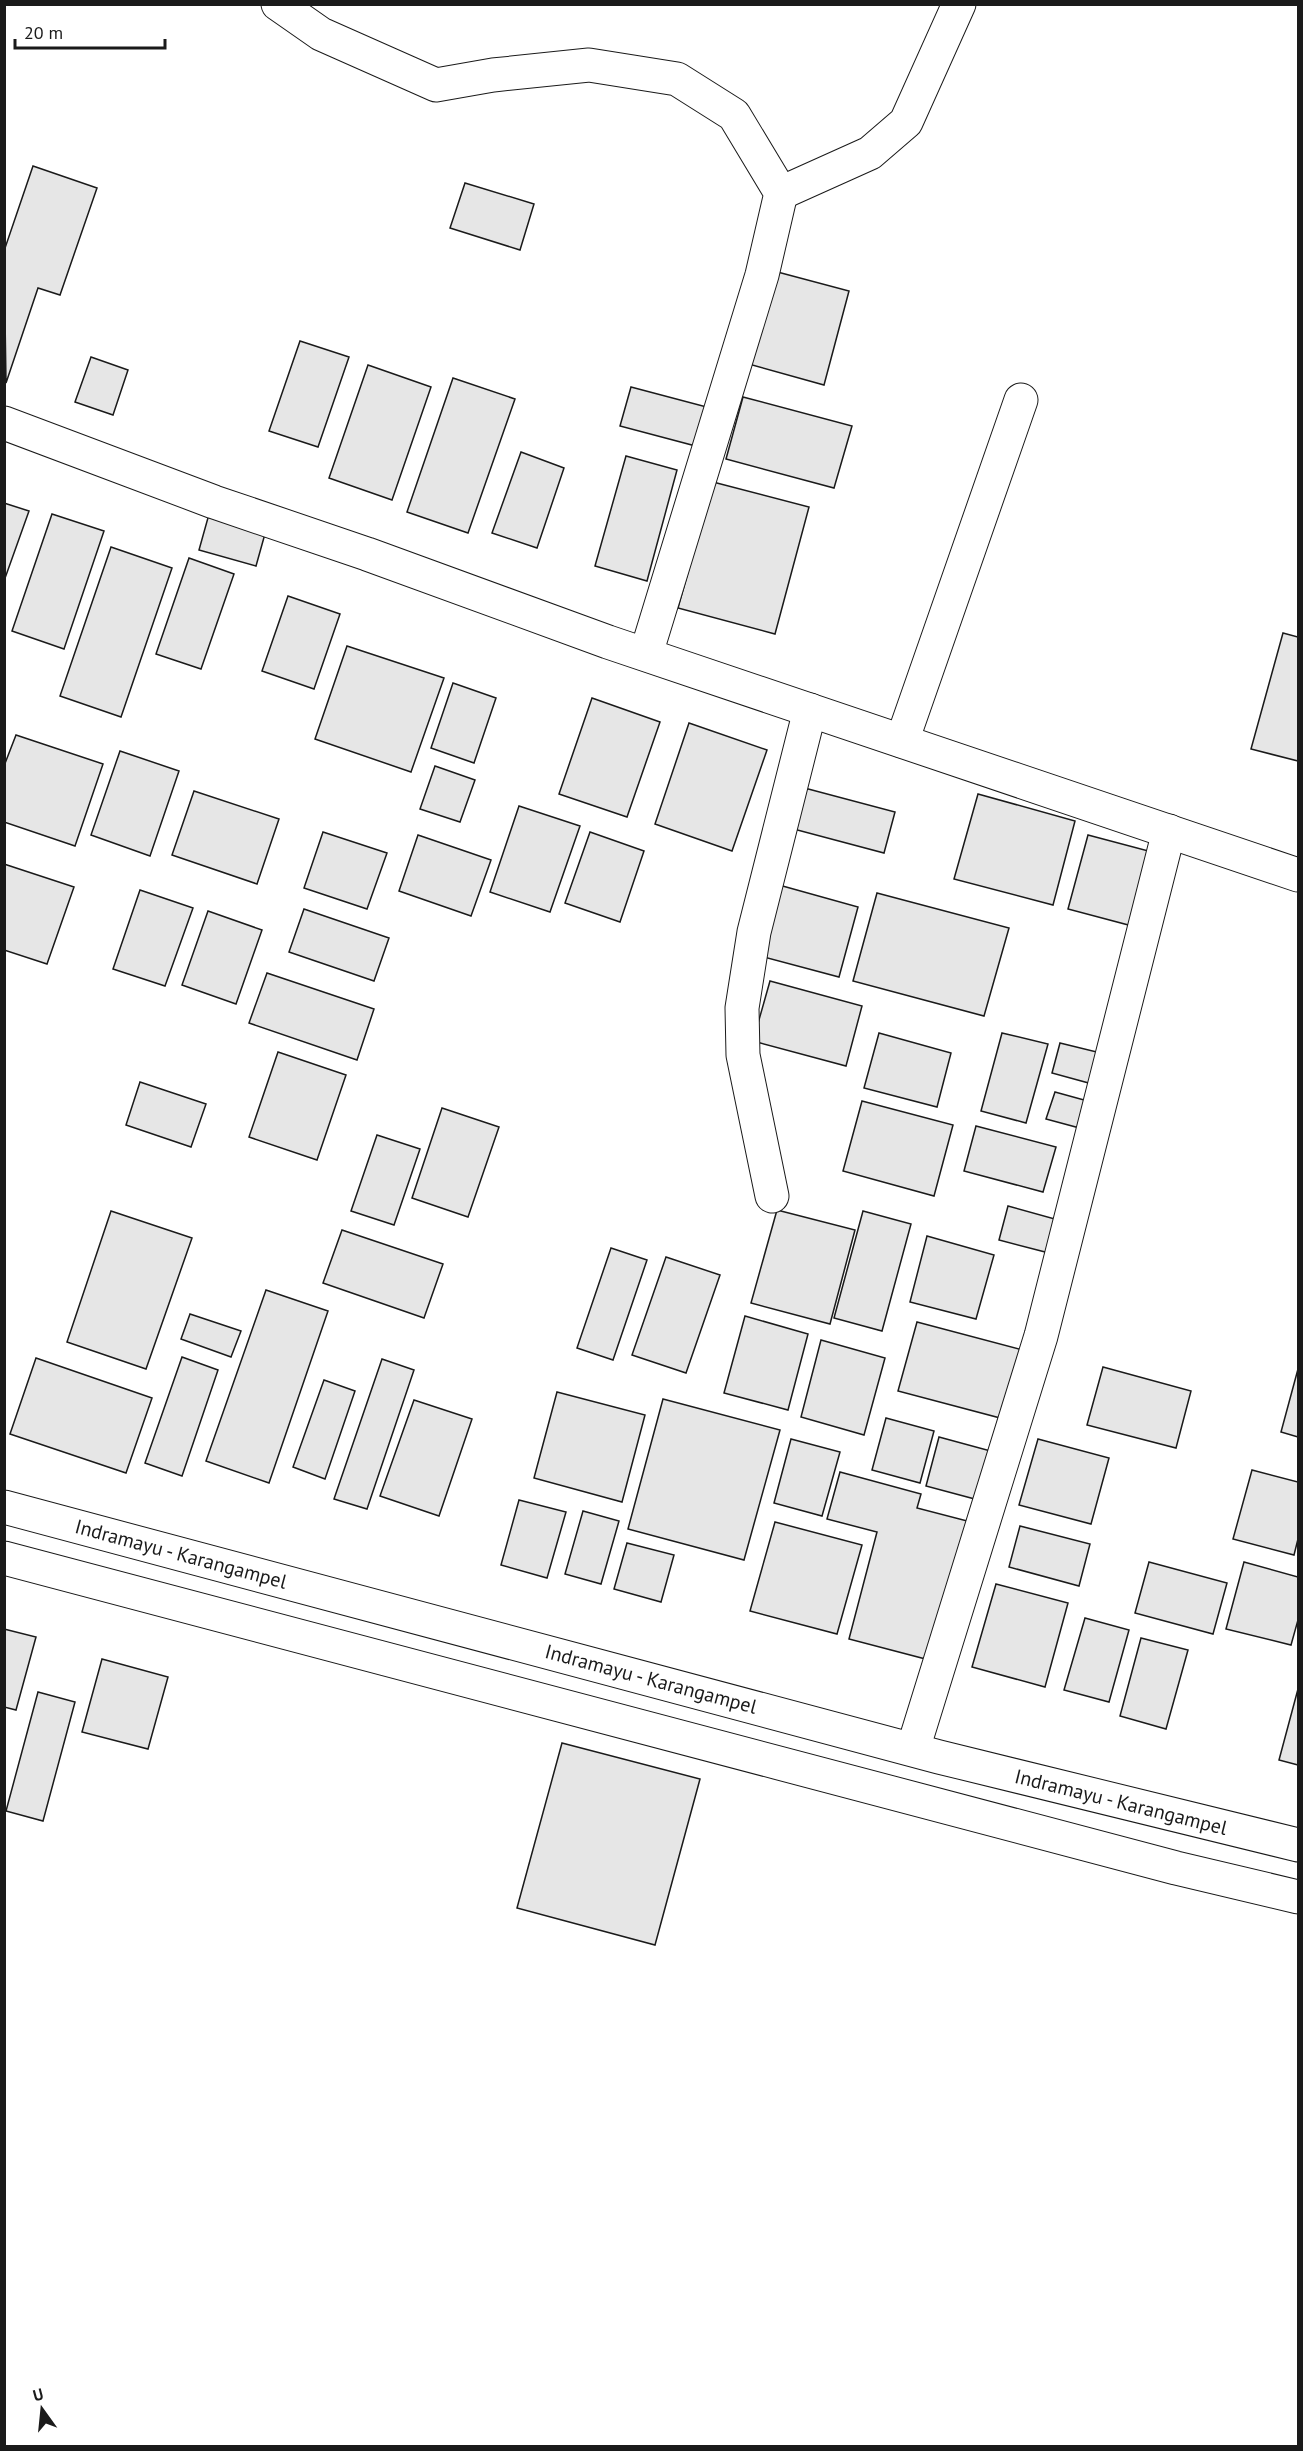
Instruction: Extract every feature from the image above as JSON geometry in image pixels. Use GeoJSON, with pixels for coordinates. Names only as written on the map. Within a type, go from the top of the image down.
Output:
{"type":"FeatureCollection","features":[{"type":"Feature","properties":{"kind":"street"},"geometry":{"type":"LineString","coordinates":[[278,4],[321,34],[436,85],[493,75],[590,65],[677,79],[734,115],[781,193],[762,275],[646,654]]}},
{"type":"Feature","properties":{"kind":"street"},"geometry":{"type":"LineString","coordinates":[[781,193],[870,153],[906,122],[959,4]]}},
{"type":"Feature","properties":{"kind":"street"},"geometry":{"type":"LineString","coordinates":[[902,741],[1021,400]]}},
{"type":"Feature","properties":{"kind":"street"},"geometry":{"type":"LineString","coordinates":[[4,423],[213,502],[367,554],[646,654],[1299,875]]}},
{"type":"Feature","properties":{"kind":"street"},"geometry":{"type":"LineString","coordinates":[[772,1196],[743,1055],[742,1008],[754,932],[810,710]]}},
{"type":"Feature","properties":{"kind":"street"},"geometry":{"type":"LineString","coordinates":[[923,1802],[926,1753],[1041,1336],[1170,831]]}},
{"type":"Feature","properties":{"kind":"street","name":"Indramayu - Karangampel"},"geometry":{"type":"LineString","coordinates":[[4,1507],[926,1753],[1299,1845]]}},
{"type":"Feature","properties":{"kind":"street"},"geometry":{"type":"LineString","coordinates":[[4,1558],[547,1700],[923,1802],[1176,1868],[1299,1897]]}},
{"type":"Feature","properties":{"kind":"building"},"geometry":{"type":"Polygon","coordinates":[[[33,166],[97,188],[60,295],[38,288],[6,383],[4,251],[33,166]]]}},
{"type":"Feature","properties":{"kind":"building"},"geometry":{"type":"Polygon","coordinates":[[[465,183],[534,204],[520,250],[450,228],[465,183]]]}},
{"type":"Feature","properties":{"kind":"building"},"geometry":{"type":"Polygon","coordinates":[[[770,270],[849,291],[824,385],[745,363],[770,270]]]}},
{"type":"Feature","properties":{"kind":"building"},"geometry":{"type":"Polygon","coordinates":[[[300,341],[349,357],[318,447],[269,431],[300,341]]]}},
{"type":"Feature","properties":{"kind":"building"},"geometry":{"type":"Polygon","coordinates":[[[91,357],[128,370],[113,415],[75,402],[91,357]]]}},
{"type":"Feature","properties":{"kind":"building"},"geometry":{"type":"Polygon","coordinates":[[[368,365],[431,387],[392,500],[329,478],[368,365]]]}},
{"type":"Feature","properties":{"kind":"building"},"geometry":{"type":"Polygon","coordinates":[[[453,378],[515,399],[468,533],[407,512],[453,378]]]}},
{"type":"Feature","properties":{"kind":"building"},"geometry":{"type":"Polygon","coordinates":[[[631,387],[718,410],[707,449],[620,426],[631,387]]]}},
{"type":"Feature","properties":{"kind":"building"},"geometry":{"type":"Polygon","coordinates":[[[743,397],[852,426],[834,488],[726,459],[743,397]]]}},
{"type":"Feature","properties":{"kind":"building"},"geometry":{"type":"Polygon","coordinates":[[[521,452],[564,468],[537,548],[492,533],[521,452]]]}},
{"type":"Feature","properties":{"kind":"building"},"geometry":{"type":"Polygon","coordinates":[[[626,456],[677,470],[647,581],[595,566],[626,456]]]}},
{"type":"Feature","properties":{"kind":"building"},"geometry":{"type":"Polygon","coordinates":[[[713,482],[809,507],[775,634],[678,608],[713,482]]]}},
{"type":"Feature","properties":{"kind":"building"},"geometry":{"type":"Polygon","coordinates":[[[4,503],[29,511],[4,581],[4,503]]]}},
{"type":"Feature","properties":{"kind":"building"},"geometry":{"type":"Polygon","coordinates":[[[211,507],[268,523],[256,566],[199,550],[211,507]]]}},
{"type":"Feature","properties":{"kind":"building"},"geometry":{"type":"Polygon","coordinates":[[[52,514],[104,531],[64,649],[12,631],[52,514]]]}},
{"type":"Feature","properties":{"kind":"building"},"geometry":{"type":"Polygon","coordinates":[[[111,547],[172,568],[121,717],[60,696],[111,547]]]}},
{"type":"Feature","properties":{"kind":"building"},"geometry":{"type":"Polygon","coordinates":[[[189,558],[234,574],[201,669],[156,654],[189,558]]]}},
{"type":"Feature","properties":{"kind":"building"},"geometry":{"type":"Polygon","coordinates":[[[288,596],[340,614],[314,689],[262,671],[288,596]]]}},
{"type":"Feature","properties":{"kind":"building"},"geometry":{"type":"Polygon","coordinates":[[[1283,633],[1298,637],[1298,761],[1251,749],[1283,633]]]}},
{"type":"Feature","properties":{"kind":"building"},"geometry":{"type":"Polygon","coordinates":[[[347,646],[444,678],[411,772],[315,739],[347,646]]]}},
{"type":"Feature","properties":{"kind":"building"},"geometry":{"type":"Polygon","coordinates":[[[453,683],[496,698],[474,763],[431,748],[453,683]]]}},
{"type":"Feature","properties":{"kind":"building"},"geometry":{"type":"Polygon","coordinates":[[[592,698],[660,722],[627,817],[559,794],[592,698]]]}},
{"type":"Feature","properties":{"kind":"building"},"geometry":{"type":"Polygon","coordinates":[[[689,723],[767,750],[732,851],[655,824],[689,723]]]}},
{"type":"Feature","properties":{"kind":"building"},"geometry":{"type":"Polygon","coordinates":[[[16,735],[103,764],[75,846],[4,822],[4,766],[16,735]]]}},
{"type":"Feature","properties":{"kind":"building"},"geometry":{"type":"Polygon","coordinates":[[[120,751],[179,771],[150,856],[91,835],[120,751]]]}},
{"type":"Feature","properties":{"kind":"building"},"geometry":{"type":"Polygon","coordinates":[[[435,766],[475,780],[460,822],[420,809],[435,766]]]}},
{"type":"Feature","properties":{"kind":"building"},"geometry":{"type":"Polygon","coordinates":[[[797,786],[895,812],[884,853],[786,827],[797,786]]]}},
{"type":"Feature","properties":{"kind":"building"},"geometry":{"type":"Polygon","coordinates":[[[194,791],[279,819],[257,884],[172,855],[194,791]]]}},
{"type":"Feature","properties":{"kind":"building"},"geometry":{"type":"Polygon","coordinates":[[[978,794],[1075,821],[1053,905],[954,879],[978,794]]]}},
{"type":"Feature","properties":{"kind":"building"},"geometry":{"type":"Polygon","coordinates":[[[519,806],[580,826],[550,912],[490,892],[519,806]]]}},
{"type":"Feature","properties":{"kind":"building"},"geometry":{"type":"Polygon","coordinates":[[[323,832],[387,853],[367,909],[304,888],[323,832]]]}},
{"type":"Feature","properties":{"kind":"building"},"geometry":{"type":"Polygon","coordinates":[[[590,832],[644,851],[620,922],[565,903],[590,832]]]}},
{"type":"Feature","properties":{"kind":"building"},"geometry":{"type":"Polygon","coordinates":[[[418,835],[491,860],[471,916],[399,891],[418,835]]]}},
{"type":"Feature","properties":{"kind":"building"},"geometry":{"type":"Polygon","coordinates":[[[1088,835],[1156,853],[1136,927],[1068,909],[1088,835]]]}},
{"type":"Feature","properties":{"kind":"building"},"geometry":{"type":"Polygon","coordinates":[[[4,864],[74,887],[47,964],[4,950],[4,864]]]}},
{"type":"Feature","properties":{"kind":"building"},"geometry":{"type":"Polygon","coordinates":[[[779,885],[858,907],[839,977],[760,956],[779,885]]]}},
{"type":"Feature","properties":{"kind":"building"},"geometry":{"type":"Polygon","coordinates":[[[140,890],[193,908],[165,986],[113,969],[140,890]]]}},
{"type":"Feature","properties":{"kind":"building"},"geometry":{"type":"Polygon","coordinates":[[[877,893],[1009,928],[984,1016],[853,981],[877,893]]]}},
{"type":"Feature","properties":{"kind":"building"},"geometry":{"type":"Polygon","coordinates":[[[304,909],[389,938],[374,981],[289,952],[304,909]]]}},
{"type":"Feature","properties":{"kind":"building"},"geometry":{"type":"Polygon","coordinates":[[[208,911],[262,930],[236,1004],[182,985],[208,911]]]}},
{"type":"Feature","properties":{"kind":"building"},"geometry":{"type":"Polygon","coordinates":[[[267,973],[374,1009],[357,1060],[249,1023],[267,973]]]}},
{"type":"Feature","properties":{"kind":"building"},"geometry":{"type":"Polygon","coordinates":[[[770,981],[862,1006],[846,1066],[753,1041],[770,981]]]}},
{"type":"Feature","properties":{"kind":"building"},"geometry":{"type":"Polygon","coordinates":[[[879,1033],[951,1053],[937,1107],[864,1088],[879,1033]]]}},
{"type":"Feature","properties":{"kind":"building"},"geometry":{"type":"Polygon","coordinates":[[[1002,1033],[1048,1044],[1026,1123],[981,1111],[1002,1033]]]}},
{"type":"Feature","properties":{"kind":"building"},"geometry":{"type":"Polygon","coordinates":[[[1060,1043],[1105,1054],[1096,1085],[1052,1073],[1060,1043]]]}},
{"type":"Feature","properties":{"kind":"building"},"geometry":{"type":"Polygon","coordinates":[[[278,1052],[346,1075],[317,1160],[249,1137],[278,1052]]]}},
{"type":"Feature","properties":{"kind":"building"},"geometry":{"type":"Polygon","coordinates":[[[140,1082],[206,1104],[191,1147],[126,1125],[140,1082]]]}},
{"type":"Feature","properties":{"kind":"building"},"geometry":{"type":"Polygon","coordinates":[[[1055,1092],[1095,1103],[1087,1130],[1046,1119],[1055,1092]]]}},
{"type":"Feature","properties":{"kind":"building"},"geometry":{"type":"Polygon","coordinates":[[[862,1101],[953,1125],[934,1196],[843,1171],[862,1101]]]}},
{"type":"Feature","properties":{"kind":"building"},"geometry":{"type":"Polygon","coordinates":[[[442,1108],[499,1127],[468,1217],[412,1198],[442,1108]]]}},
{"type":"Feature","properties":{"kind":"building"},"geometry":{"type":"Polygon","coordinates":[[[976,1126],[1056,1147],[1043,1192],[964,1171],[976,1126]]]}},
{"type":"Feature","properties":{"kind":"building"},"geometry":{"type":"Polygon","coordinates":[[[377,1135],[420,1149],[394,1225],[351,1211],[377,1135]]]}},
{"type":"Feature","properties":{"kind":"building"},"geometry":{"type":"Polygon","coordinates":[[[1008,1206],[1062,1221],[1053,1254],[999,1240],[1008,1206]]]}},
{"type":"Feature","properties":{"kind":"building"},"geometry":{"type":"Polygon","coordinates":[[[777,1210],[855,1230],[830,1324],[751,1303],[777,1210]]]}},
{"type":"Feature","properties":{"kind":"building"},"geometry":{"type":"Polygon","coordinates":[[[111,1211],[192,1238],[146,1369],[67,1342],[111,1211]]]}},
{"type":"Feature","properties":{"kind":"building"},"geometry":{"type":"Polygon","coordinates":[[[863,1211],[911,1224],[882,1331],[834,1318],[863,1211]]]}},
{"type":"Feature","properties":{"kind":"building"},"geometry":{"type":"Polygon","coordinates":[[[342,1230],[443,1264],[424,1318],[323,1283],[342,1230]]]}},
{"type":"Feature","properties":{"kind":"building"},"geometry":{"type":"Polygon","coordinates":[[[927,1236],[994,1255],[976,1319],[910,1302],[927,1236]]]}},
{"type":"Feature","properties":{"kind":"building"},"geometry":{"type":"Polygon","coordinates":[[[611,1248],[647,1260],[613,1360],[577,1348],[611,1248]]]}},
{"type":"Feature","properties":{"kind":"building"},"geometry":{"type":"Polygon","coordinates":[[[666,1257],[720,1275],[686,1373],[632,1355],[666,1257]]]}},
{"type":"Feature","properties":{"kind":"building"},"geometry":{"type":"Polygon","coordinates":[[[266,1290],[328,1311],[269,1483],[206,1461],[266,1290]]]}},
{"type":"Feature","properties":{"kind":"building"},"geometry":{"type":"Polygon","coordinates":[[[190,1314],[241,1331],[231,1357],[181,1339],[190,1314]]]}},
{"type":"Feature","properties":{"kind":"building"},"geometry":{"type":"Polygon","coordinates":[[[745,1316],[808,1334],[788,1410],[724,1393],[745,1316]]]}},
{"type":"Feature","properties":{"kind":"building"},"geometry":{"type":"Polygon","coordinates":[[[917,1322],[1023,1350],[1004,1419],[898,1391],[917,1322]]]}},
{"type":"Feature","properties":{"kind":"building"},"geometry":{"type":"Polygon","coordinates":[[[821,1340],[885,1358],[864,1435],[801,1417],[821,1340]]]}},
{"type":"Feature","properties":{"kind":"building"},"geometry":{"type":"Polygon","coordinates":[[[182,1357],[218,1370],[182,1476],[145,1463],[182,1357]]]}},
{"type":"Feature","properties":{"kind":"building"},"geometry":{"type":"Polygon","coordinates":[[[36,1358],[152,1398],[126,1473],[10,1434],[36,1358]]]}},
{"type":"Feature","properties":{"kind":"building"},"geometry":{"type":"Polygon","coordinates":[[[382,1359],[414,1370],[367,1509],[334,1499],[382,1359]]]}},
{"type":"Feature","properties":{"kind":"building"},"geometry":{"type":"Polygon","coordinates":[[[1103,1367],[1191,1391],[1176,1448],[1087,1425],[1103,1367]]]}},
{"type":"Feature","properties":{"kind":"building"},"geometry":{"type":"Polygon","coordinates":[[[1298,1369],[1298,1437],[1281,1432],[1298,1369]]]}},
{"type":"Feature","properties":{"kind":"building"},"geometry":{"type":"Polygon","coordinates":[[[324,1380],[355,1391],[325,1479],[293,1467],[324,1380]]]}},
{"type":"Feature","properties":{"kind":"building"},"geometry":{"type":"Polygon","coordinates":[[[557,1392],[645,1415],[622,1502],[534,1478],[557,1392]]]}},
{"type":"Feature","properties":{"kind":"building"},"geometry":{"type":"Polygon","coordinates":[[[663,1399],[780,1430],[744,1560],[628,1529],[663,1399]]]}},
{"type":"Feature","properties":{"kind":"building"},"geometry":{"type":"Polygon","coordinates":[[[414,1400],[472,1419],[439,1516],[380,1496],[414,1400]]]}},
{"type":"Feature","properties":{"kind":"building"},"geometry":{"type":"Polygon","coordinates":[[[886,1418],[934,1431],[920,1483],[872,1470],[886,1418]]]}},
{"type":"Feature","properties":{"kind":"building"},"geometry":{"type":"Polygon","coordinates":[[[939,1437],[998,1453],[986,1502],[926,1486],[939,1437]]]}},
{"type":"Feature","properties":{"kind":"building"},"geometry":{"type":"Polygon","coordinates":[[[791,1439],[840,1452],[822,1516],[774,1503],[791,1439]]]}},
{"type":"Feature","properties":{"kind":"building"},"geometry":{"type":"Polygon","coordinates":[[[1038,1439],[1109,1458],[1091,1524],[1019,1505],[1038,1439]]]}},
{"type":"Feature","properties":{"kind":"building"},"geometry":{"type":"Polygon","coordinates":[[[1252,1470],[1298,1482],[1298,1539],[1294,1555],[1233,1539],[1252,1470]]]}},
{"type":"Feature","properties":{"kind":"building"},"geometry":{"type":"Polygon","coordinates":[[[840,1472],[921,1494],[917,1508],[975,1523],[937,1662],[849,1639],[877,1532],[827,1519],[840,1472]]]}},
{"type":"Feature","properties":{"kind":"building"},"geometry":{"type":"Polygon","coordinates":[[[519,1500],[566,1512],[547,1578],[501,1565],[519,1500]]]}},
{"type":"Feature","properties":{"kind":"building"},"geometry":{"type":"Polygon","coordinates":[[[583,1511],[619,1521],[601,1584],[565,1574],[583,1511]]]}},
{"type":"Feature","properties":{"kind":"building"},"geometry":{"type":"Polygon","coordinates":[[[775,1522],[862,1545],[837,1634],[750,1611],[775,1522]]]}},
{"type":"Feature","properties":{"kind":"building"},"geometry":{"type":"Polygon","coordinates":[[[1020,1526],[1090,1544],[1079,1586],[1009,1567],[1020,1526]]]}},
{"type":"Feature","properties":{"kind":"building"},"geometry":{"type":"Polygon","coordinates":[[[627,1543],[674,1555],[661,1602],[614,1589],[627,1543]]]}},
{"type":"Feature","properties":{"kind":"building"},"geometry":{"type":"Polygon","coordinates":[[[1149,1562],[1227,1583],[1213,1634],[1135,1613],[1149,1562]]]}},
{"type":"Feature","properties":{"kind":"building"},"geometry":{"type":"Polygon","coordinates":[[[1244,1562],[1298,1577],[1298,1620],[1291,1645],[1226,1629],[1244,1562]]]}},
{"type":"Feature","properties":{"kind":"building"},"geometry":{"type":"Polygon","coordinates":[[[996,1584],[1068,1603],[1045,1687],[972,1667],[996,1584]]]}},
{"type":"Feature","properties":{"kind":"building"},"geometry":{"type":"Polygon","coordinates":[[[1085,1618],[1129,1630],[1109,1702],[1064,1690],[1085,1618]]]}},
{"type":"Feature","properties":{"kind":"building"},"geometry":{"type":"Polygon","coordinates":[[[4,1629],[36,1637],[16,1710],[4,1707],[4,1629]]]}},
{"type":"Feature","properties":{"kind":"building"},"geometry":{"type":"Polygon","coordinates":[[[1141,1638],[1188,1650],[1166,1729],[1120,1716],[1141,1638]]]}},
{"type":"Feature","properties":{"kind":"building"},"geometry":{"type":"Polygon","coordinates":[[[102,1659],[168,1677],[148,1749],[82,1732],[102,1659]]]}},
{"type":"Feature","properties":{"kind":"building"},"geometry":{"type":"Polygon","coordinates":[[[1298,1689],[1298,1765],[1279,1760],[1298,1689]]]}},
{"type":"Feature","properties":{"kind":"building"},"geometry":{"type":"Polygon","coordinates":[[[38,1692],[75,1702],[43,1821],[6,1811],[38,1692]]]}},
{"type":"Feature","properties":{"kind":"building"},"geometry":{"type":"Polygon","coordinates":[[[562,1743],[700,1779],[655,1945],[517,1908],[562,1743]]]}}]}
